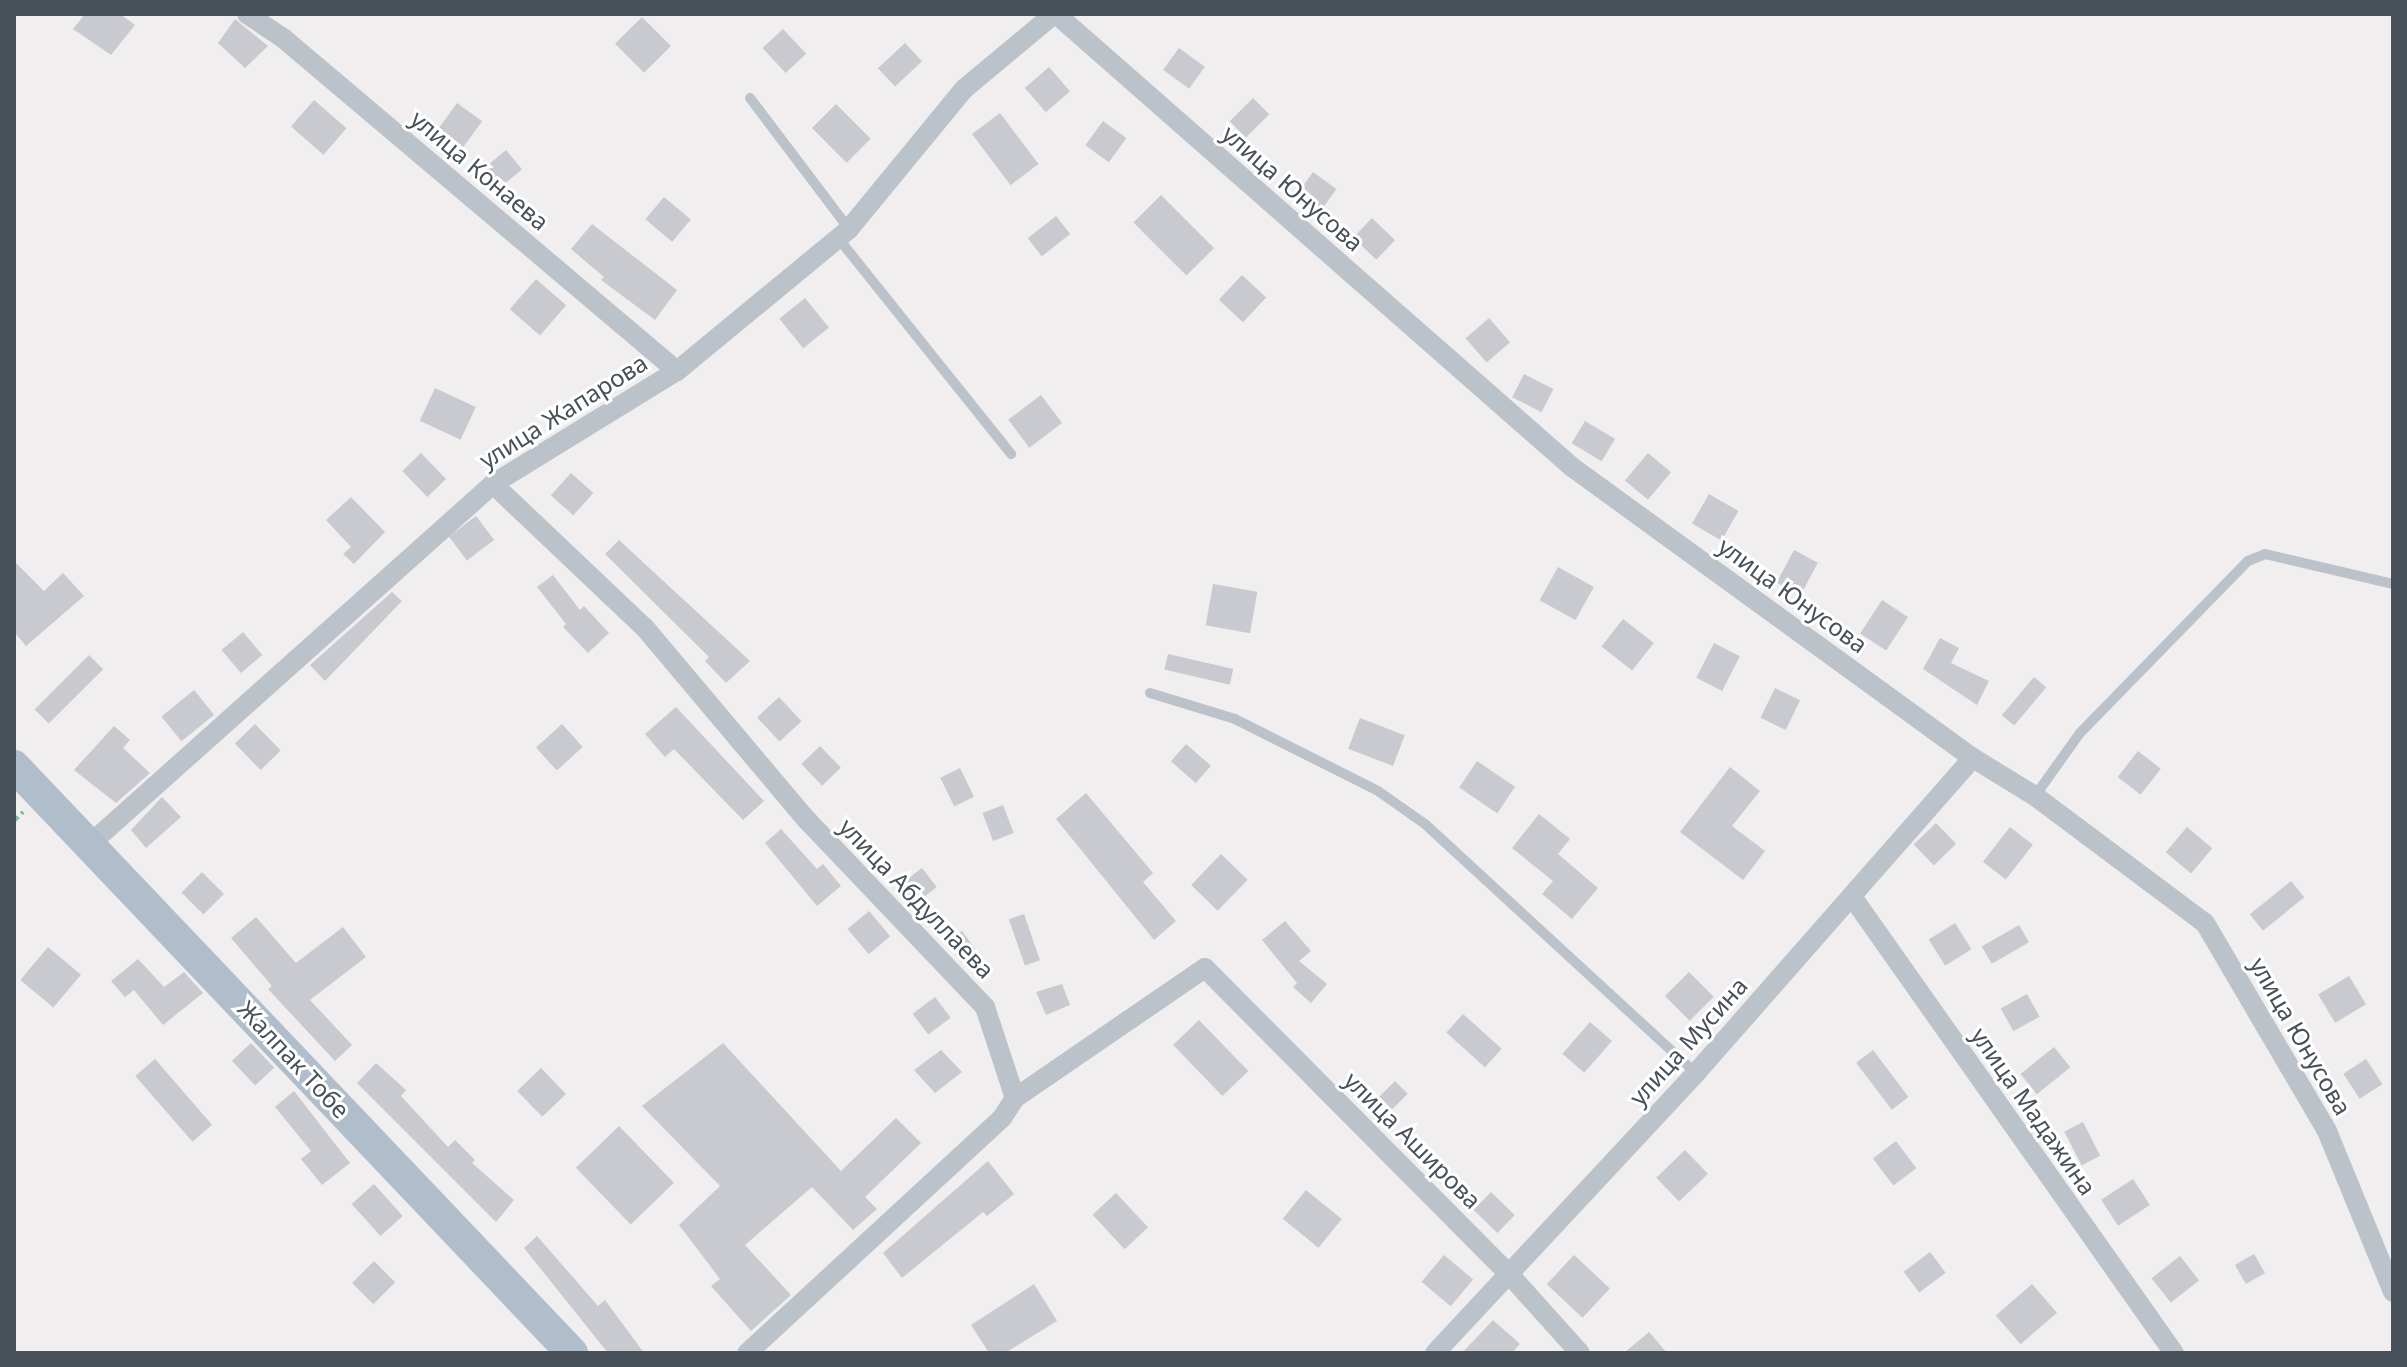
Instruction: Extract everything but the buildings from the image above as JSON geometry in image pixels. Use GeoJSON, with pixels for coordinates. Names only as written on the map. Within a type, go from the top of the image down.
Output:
{"type":"FeatureCollection","features":[{"type":"Feature","properties":{"kind":"main road","name":"Жалпак Тобе"},"geometry":{"type":"LineString","coordinates":[[14,766],[572,1353]]}},
{"type":"Feature","properties":{"kind":"street","name":"улица Конаева"},"geometry":{"type":"LineString","coordinates":[[247,14],[283,38],[677,371]]}},
{"type":"Feature","properties":{"kind":"street","name":"улица Жапарова"},"geometry":{"type":"LineString","coordinates":[[90,844],[493,484],[677,371],[843,232],[964,89],[1055,14]]}},
{"type":"Feature","properties":{"kind":"street","name":"улица Юнусова"},"geometry":{"type":"LineString","coordinates":[[1055,14],[1572,467],[1973,758],[2035,796],[2205,923],[2327,1131],[2393,1292]]}},
{"type":"Feature","properties":{"kind":"street","name":"улица Абдуллаева"},"geometry":{"type":"LineString","coordinates":[[493,484],[645,628],[806,819],[985,1007],[1015,1098]]}},
{"type":"Feature","properties":{"kind":"street","name":"улица Мусина"},"geometry":{"type":"LineString","coordinates":[[1435,1353],[1696,1073],[1973,758]]}},
{"type":"Feature","properties":{"kind":"street","name":"улица Мадажина"},"geometry":{"type":"LineString","coordinates":[[1853,898],[2174,1353]]}},
{"type":"Feature","properties":{"kind":"street","name":"улица Аширова"},"geometry":{"type":"LineString","coordinates":[[1015,1098],[1205,968],[1509,1274],[1580,1353]]}},
{"type":"Feature","properties":{"kind":"street"},"geometry":{"type":"LineString","coordinates":[[747,1353],[1002,1118],[1015,1098]]}},
{"type":"Feature","properties":{"kind":"lane"},"geometry":{"type":"LineString","coordinates":[[750,98],[843,232],[1011,454]]}},
{"type":"Feature","properties":{"kind":"lane"},"geometry":{"type":"LineString","coordinates":[[2035,796],[2080,733],[2248,561],[2265,554],[2393,584]]}},
{"type":"Feature","properties":{"kind":"lane"},"geometry":{"type":"LineString","coordinates":[[1150,693],[1235,719],[1378,791],[1414,816],[1696,1073]]}}]}
